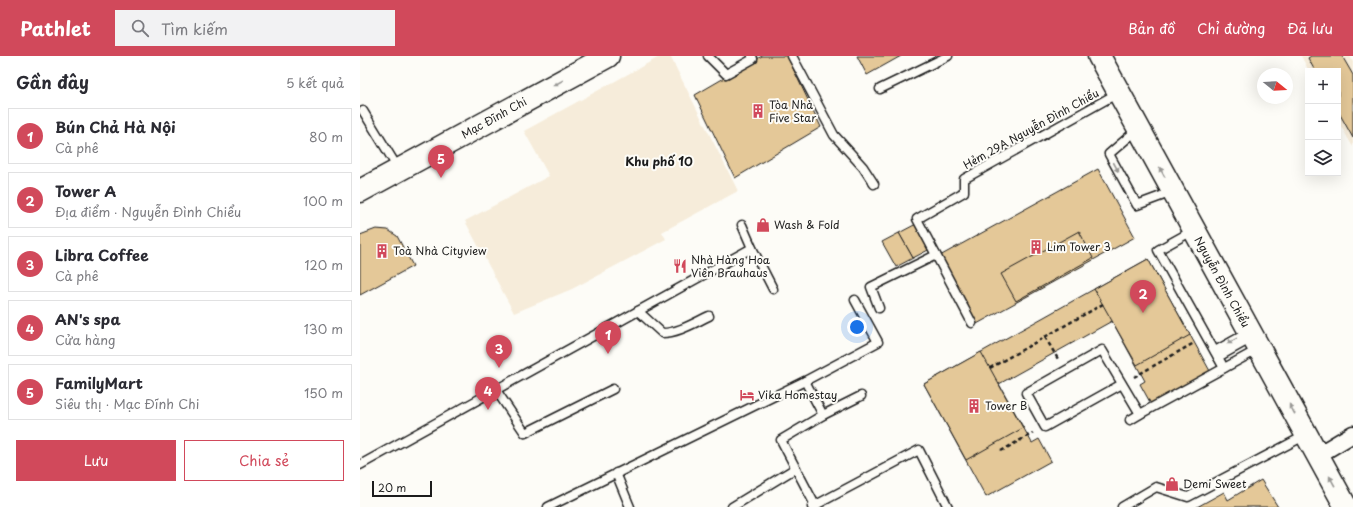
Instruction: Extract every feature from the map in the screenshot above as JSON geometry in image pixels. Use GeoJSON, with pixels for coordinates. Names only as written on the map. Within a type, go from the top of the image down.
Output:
{"type":"FeatureCollection","features":[{"type":"Feature","properties":{"kind":"main road","name":"Nguyễn Đình Chiểu"},"geometry":{"type":"LineString","coordinates":[[1099,56],[1346,507]]}},
{"type":"Feature","properties":{"kind":"main road","name":"Mạc Đĩnh Chi"},"geometry":{"type":"LineString","coordinates":[[360,192],[596,59]]}},
{"type":"Feature","properties":{"kind":"street"},"geometry":{"type":"LineString","coordinates":[[1318,455],[1353,434]]}},
{"type":"Feature","properties":{"kind":"lane"},"geometry":{"type":"LineString","coordinates":[[708,56],[726,74],[753,59],[752,56]]}},
{"type":"Feature","properties":{"kind":"lane"},"geometry":{"type":"LineString","coordinates":[[792,56],[834,135],[863,167],[874,184]]}},
{"type":"Feature","properties":{"kind":"lane"},"geometry":{"type":"LineString","coordinates":[[880,89],[948,56]]}},
{"type":"Feature","properties":{"kind":"lane","name":"Hẻm 29A Nguyễn Đình Chiểu"},"geometry":{"type":"LineString","coordinates":[[972,323],[917,219],[964,192],[964,179],[1119,92]]}},
{"type":"Feature","properties":{"kind":"lane"},"geometry":{"type":"LineString","coordinates":[[363,111],[399,170]]}},
{"type":"Feature","properties":{"kind":"lane"},"geometry":{"type":"LineString","coordinates":[[1138,129],[1109,154],[1127,186],[1138,205],[1173,191]]}},
{"type":"Feature","properties":{"kind":"lane"},"geometry":{"type":"LineString","coordinates":[[742,225],[773,289]]}},
{"type":"Feature","properties":{"kind":"lane"},"geometry":{"type":"LineString","coordinates":[[1194,230],[1158,250],[1224,368]]}},
{"type":"Feature","properties":{"kind":"lane"},"geometry":{"type":"LineString","coordinates":[[360,465],[752,248]]}},
{"type":"Feature","properties":{"kind":"lane"},"geometry":{"type":"LineString","coordinates":[[879,308],[871,287],[936,255]]}},
{"type":"Feature","properties":{"kind":"lane"},"geometry":{"type":"LineString","coordinates":[[548,507],[804,381],[878,342],[855,300]]}},
{"type":"Feature","properties":{"kind":"lane"},"geometry":{"type":"LineString","coordinates":[[638,311],[662,333],[669,333],[678,330],[708,316]]}},
{"type":"Feature","properties":{"kind":"lane"},"geometry":{"type":"LineString","coordinates":[[1216,354],[1254,339]]}},
{"type":"Feature","properties":{"kind":"lane"},"geometry":{"type":"LineString","coordinates":[[1130,420],[1224,368],[1254,339]]}},
{"type":"Feature","properties":{"kind":"lane"},"geometry":{"type":"LineString","coordinates":[[1122,384],[1045,427],[1026,393],[1102,350],[1140,414]]}},
{"type":"Feature","properties":{"kind":"lane"},"geometry":{"type":"LineString","coordinates":[[804,381],[823,415]]}},
{"type":"Feature","properties":{"kind":"lane"},"geometry":{"type":"LineString","coordinates":[[496,390],[525,433],[613,389]]}},
{"type":"Feature","properties":{"kind":"lane"},"geometry":{"type":"LineString","coordinates":[[861,396],[823,415],[781,440],[814,506],[919,450],[945,506]]}},
{"type":"Feature","properties":{"kind":"lane"},"geometry":{"type":"LineString","coordinates":[[1122,507],[1156,487],[1188,497],[1306,434]]}},
{"type":"Feature","properties":{"kind":"lane"},"geometry":{"type":"LineString","coordinates":[[732,507],[796,468]]}},
{"type":"Feature","properties":{"kind":"lane"},"geometry":{"type":"LineString","coordinates":[[616,473],[630,507]]}},
{"type":"Feature","properties":{"kind":"path"},"geometry":{"type":"LineString","coordinates":[[990,368],[1103,304]]}},
{"type":"Feature","properties":{"kind":"path"},"geometry":{"type":"LineString","coordinates":[[1045,337],[1059,361]]}},
{"type":"Feature","properties":{"kind":"shaded area"},"geometry":{"type":"Polygon","coordinates":[[[661,56],[670,56],[738,191],[662,232],[666,239],[572,289],[514,313],[465,221],[549,176],[524,131],[661,56]]]}},
{"type":"Feature","properties":{"kind":"shaded area"},"geometry":{"type":"Polygon","coordinates":[[[1301,56],[1350,56],[1353,62],[1353,147],[1341,126],[1341,68],[1307,68],[1301,56]]]}},
{"type":"Feature","properties":{"kind":"building","name":"Tòa Nhà Five Star"},"geometry":{"type":"Polygon","coordinates":[[[762,56],[787,56],[821,127],[735,178],[695,95],[762,56]]]}},
{"type":"Feature","properties":{"kind":"building"},"geometry":{"type":"Polygon","coordinates":[[[857,56],[901,56],[867,75],[857,56]]]}},
{"type":"Feature","properties":{"kind":"building"},"geometry":{"type":"Polygon","coordinates":[[[1311,56],[1342,56],[1353,75],[1353,138],[1341,116],[1341,68],[1313,68],[1308,58],[1311,56]]]}},
{"type":"Feature","properties":{"kind":"building","name":"Lim Tower 3"},"geometry":{"type":"Polygon","coordinates":[[[1098,169],[1135,237],[975,325],[938,257],[1098,169]]]}},
{"type":"Feature","properties":{"kind":"building"},"geometry":{"type":"Polygon","coordinates":[[[918,223],[932,248],[913,258],[899,233],[918,223]]]}},
{"type":"Feature","properties":{"kind":"building","name":"Toà Nhà Cityview"},"geometry":{"type":"Polygon","coordinates":[[[376,229],[388,230],[397,236],[413,266],[360,295],[360,235],[376,229]]]}},
{"type":"Feature","properties":{"kind":"building"},"geometry":{"type":"Polygon","coordinates":[[[1079,231],[1093,258],[1016,301],[1001,274],[1079,231]]]}},
{"type":"Feature","properties":{"kind":"building"},"geometry":{"type":"Polygon","coordinates":[[[899,233],[913,258],[896,267],[882,242],[899,233]]]}},
{"type":"Feature","properties":{"kind":"building"},"geometry":{"type":"Polygon","coordinates":[[[1148,259],[1210,371],[1151,404],[1140,384],[1145,381],[1112,321],[999,384],[1032,443],[1039,439],[1051,461],[986,497],[924,384],[1148,259]]]}},
{"type":"Feature","properties":{"kind":"building"},"geometry":{"type":"Polygon","coordinates":[[[1148,259],[1190,335],[1137,365],[1094,289],[1148,259]]]}},
{"type":"Feature","properties":{"kind":"building","name":"Tower B"},"geometry":{"type":"Polygon","coordinates":[[[981,352],[1023,428],[966,460],[924,384],[981,352]]]}},
{"type":"Feature","properties":{"kind":"building"},"geometry":{"type":"Polygon","coordinates":[[[1261,480],[1278,507],[1197,507],[1224,492],[1228,500],[1261,480]]]}},
{"type":"Feature","properties":{"kind":"place","name":"Tòa Nhà Five Star"},"geometry":{"type":"Point","coordinates":[758,111]}},
{"type":"Feature","properties":{"kind":"place","name":"FamilyMart"},"geometry":{"type":"Point","coordinates":[441,178]}},
{"type":"Feature","properties":{"kind":"place","name":"Wash & Fold"},"geometry":{"type":"Point","coordinates":[763,225]}},
{"type":"Feature","properties":{"kind":"place","name":"Lim Tower 3"},"geometry":{"type":"Point","coordinates":[1036,247]}},
{"type":"Feature","properties":{"kind":"place","name":"Toà Nhà Cityview"},"geometry":{"type":"Point","coordinates":[382,251]}},
{"type":"Feature","properties":{"kind":"place","name":"Nhà Hàng Hoa Viên Brauhaus"},"geometry":{"type":"Point","coordinates":[680,266]}},
{"type":"Feature","properties":{"kind":"place","name":"Tower A"},"geometry":{"type":"Point","coordinates":[1143,313]}},
{"type":"Feature","properties":{"kind":"place","name":"Bún Chả Hà Nội"},"geometry":{"type":"Point","coordinates":[608,354]}},
{"type":"Feature","properties":{"kind":"place","name":"Libra Coffee"},"geometry":{"type":"Point","coordinates":[499,368]}},
{"type":"Feature","properties":{"kind":"place","name":"Vika Homestay"},"geometry":{"type":"Point","coordinates":[747,395]}},
{"type":"Feature","properties":{"kind":"place","name":"Tower B"},"geometry":{"type":"Point","coordinates":[974,406]}},
{"type":"Feature","properties":{"kind":"place","name":"AN's spa"},"geometry":{"type":"Point","coordinates":[488,410]}},
{"type":"Feature","properties":{"kind":"place","name":"Demi Sweet"},"geometry":{"type":"Point","coordinates":[1172,484]}},
{"type":"Feature","properties":{"kind":"district","name":"Khu phố 10"},"geometry":{"type":"Point","coordinates":[659,162]}}]}
